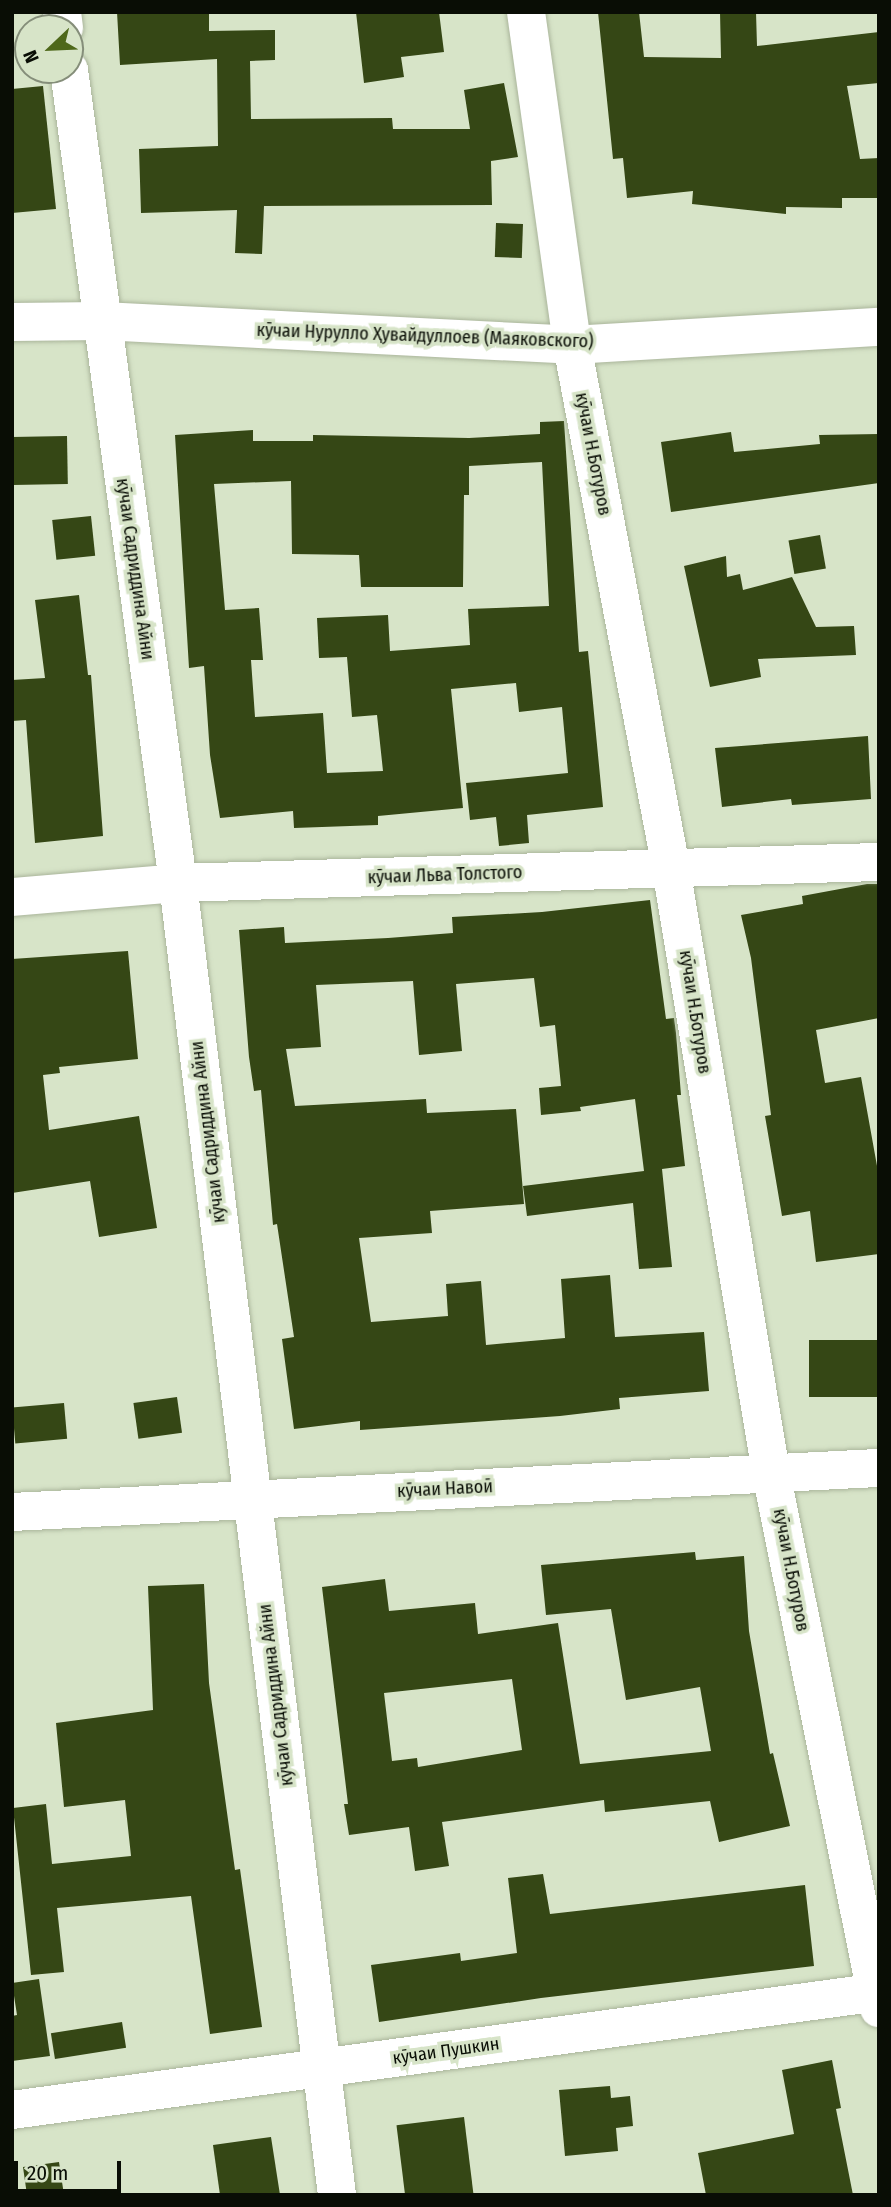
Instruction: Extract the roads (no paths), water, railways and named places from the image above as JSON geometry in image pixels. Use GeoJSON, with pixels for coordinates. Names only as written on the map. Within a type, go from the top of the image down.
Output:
{"type":"FeatureCollection","features":[{"type":"Feature","properties":{"kind":"street","name":"кӯчаи Н.Ботуров"},"geometry":{"type":"LineString","coordinates":[[526,12],[572,345],[671,868],[771,1473],[878,1997]]}},
{"type":"Feature","properties":{"kind":"street","name":"кӯчаи Садриддина Айни"},"geometry":{"type":"LineString","coordinates":[[71,84],[178,883],[337,2195]]}},
{"type":"Feature","properties":{"kind":"street","name":"кӯчаи Нурулло Ҳувайдуллоев (Маяковского)"},"geometry":{"type":"LineString","coordinates":[[12,322],[102,321],[572,345],[879,327]]}},
{"type":"Feature","properties":{"kind":"street","name":"кӯчаи Льва Толстого"},"geometry":{"type":"LineString","coordinates":[[12,897],[178,883],[879,862]]}},
{"type":"Feature","properties":{"kind":"street","name":"кӯчаи Навоӣ"},"geometry":{"type":"LineString","coordinates":[[12,1512],[879,1468]]}},
{"type":"Feature","properties":{"kind":"street","name":"кӯчаи Пушкин"},"geometry":{"type":"LineString","coordinates":[[12,2110],[878,1997]]}}]}
